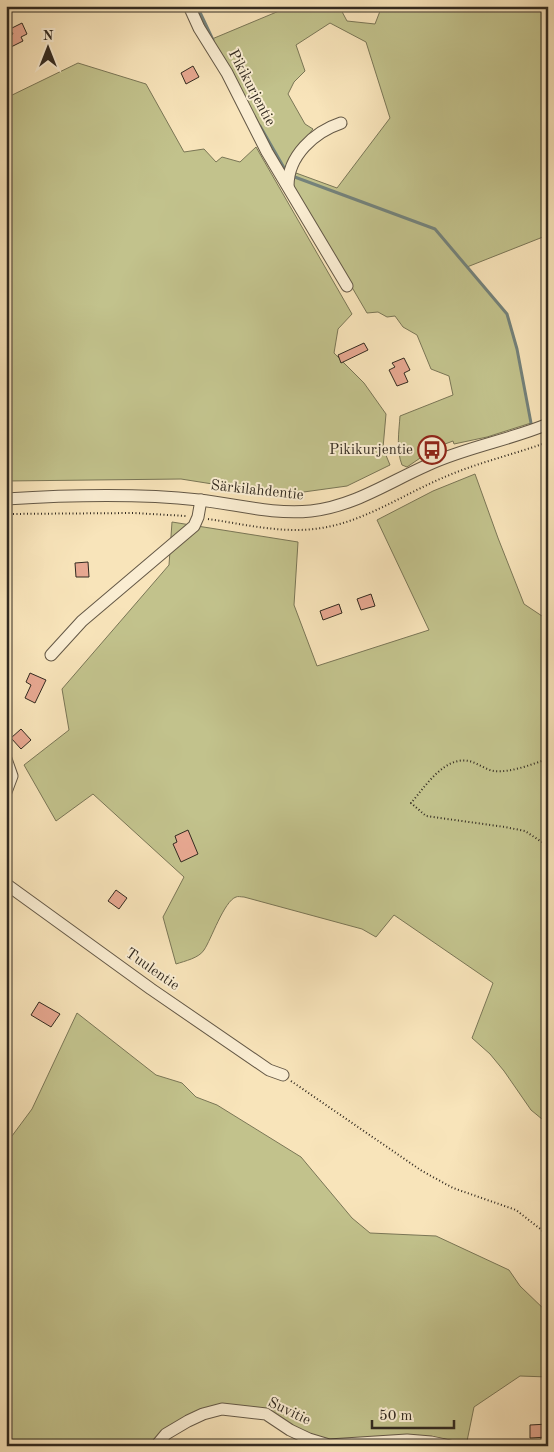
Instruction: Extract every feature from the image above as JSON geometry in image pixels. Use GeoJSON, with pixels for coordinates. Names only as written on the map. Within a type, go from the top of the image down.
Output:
{"type":"FeatureCollection","features":[{"type":"Feature","properties":{"kind":"street","name":"Pikikurjentie"},"geometry":{"type":"LineString","coordinates":[[189,6],[199,28],[227,73],[268,152],[347,286]]}},
{"type":"Feature","properties":{"kind":"street"},"geometry":{"type":"LineString","coordinates":[[288,186],[288,174],[298,155],[314,136],[341,122]]}},
{"type":"Feature","properties":{"kind":"street","name":"Särkilahdentie"},"geometry":{"type":"LineString","coordinates":[[6,499],[125,496],[201,500],[279,511],[321,510],[356,500],[454,454],[548,424]]}},
{"type":"Feature","properties":{"kind":"street"},"geometry":{"type":"LineString","coordinates":[[50,655],[82,621],[194,526],[198,517],[201,500]]}},
{"type":"Feature","properties":{"kind":"street"},"geometry":{"type":"LineString","coordinates":[[6,759],[12,776],[6,792]]}},
{"type":"Feature","properties":{"kind":"street","name":"Tuulentie"},"geometry":{"type":"LineString","coordinates":[[6,884],[268,1070],[283,1075]]}},
{"type":"Feature","properties":{"kind":"street","name":"Suvitie"},"geometry":{"type":"LineString","coordinates":[[156,1446],[166,1434],[202,1414],[222,1409],[266,1414],[296,1433],[329,1445],[407,1440],[450,1446]]}},
{"type":"Feature","properties":{"kind":"path"},"geometry":{"type":"LineString","coordinates":[[548,759],[522,768],[494,771],[468,761],[452,763],[436,775],[411,803],[426,816],[525,831],[548,846]]}},
{"type":"Feature","properties":{"kind":"path"},"geometry":{"type":"LineString","coordinates":[[283,1075],[422,1171],[453,1188],[516,1210],[548,1235]]}},
{"type":"Feature","properties":{"kind":"green space"},"geometry":{"type":"Polygon","coordinates":[[[291,6],[339,6],[347,21],[375,24],[382,6],[548,6],[548,235],[467,267],[507,314],[517,349],[531,423],[487,437],[454,444],[453,441],[429,450],[429,452],[407,467],[402,465],[398,447],[400,416],[453,395],[449,376],[431,369],[417,335],[403,327],[395,316],[387,317],[378,312],[367,313],[291,183],[296,173],[337,188],[390,118],[366,42],[330,23],[296,45],[305,71],[294,82],[288,94],[305,124],[313,129],[293,155],[285,170],[212,39],[291,6]]]}},
{"type":"Feature","properties":{"kind":"green space"},"geometry":{"type":"Polygon","coordinates":[[[78,63],[146,84],[184,152],[204,149],[216,162],[222,157],[240,162],[256,147],[352,314],[338,329],[334,353],[364,383],[386,414],[383,448],[390,465],[347,486],[282,495],[181,479],[6,481],[6,98],[78,63]]]}},
{"type":"Feature","properties":{"kind":"green space"},"geometry":{"type":"Polygon","coordinates":[[[475,474],[524,604],[548,620],[548,1124],[531,1110],[504,1071],[490,1054],[472,1038],[493,983],[394,915],[376,937],[362,929],[244,897],[237,897],[231,900],[227,906],[202,953],[192,959],[176,964],[163,917],[184,877],[93,794],[56,821],[24,765],[69,730],[62,689],[169,565],[172,522],[298,542],[294,605],[317,666],[429,630],[377,520],[433,491],[475,474]]]}},
{"type":"Feature","properties":{"kind":"green space"},"geometry":{"type":"Polygon","coordinates":[[[77,1013],[156,1075],[182,1083],[196,1097],[217,1105],[301,1157],[352,1218],[370,1233],[436,1236],[509,1270],[520,1286],[548,1313],[548,1377],[520,1376],[474,1407],[466,1446],[329,1445],[266,1414],[203,1414],[156,1446],[6,1446],[6,1144],[32,1109],[77,1013]]]}},
{"type":"Feature","properties":{"kind":"building"},"geometry":{"type":"Polygon","coordinates":[[[22,23],[27,34],[21,37],[23,41],[11,47],[7,37],[13,34],[10,29],[22,23]]]}},
{"type":"Feature","properties":{"kind":"building"},"geometry":{"type":"Polygon","coordinates":[[[193,66],[199,77],[186,84],[181,73],[193,66]]]}},
{"type":"Feature","properties":{"kind":"building"},"geometry":{"type":"Polygon","coordinates":[[[364,343],[368,350],[341,363],[338,355],[364,343]]]}},
{"type":"Feature","properties":{"kind":"building"},"geometry":{"type":"Polygon","coordinates":[[[404,358],[410,370],[404,373],[408,382],[397,386],[389,370],[395,367],[392,363],[404,358]]]}},
{"type":"Feature","properties":{"kind":"building"},"geometry":{"type":"Polygon","coordinates":[[[88,562],[89,577],[76,577],[75,563],[88,562]]]}},
{"type":"Feature","properties":{"kind":"building"},"geometry":{"type":"Polygon","coordinates":[[[371,594],[375,606],[361,610],[357,599],[371,594]]]}},
{"type":"Feature","properties":{"kind":"building"},"geometry":{"type":"Polygon","coordinates":[[[339,604],[342,613],[323,620],[320,611],[339,604]]]}},
{"type":"Feature","properties":{"kind":"building"},"geometry":{"type":"Polygon","coordinates":[[[30,673],[46,680],[35,703],[25,698],[31,685],[26,682],[30,673]]]}},
{"type":"Feature","properties":{"kind":"building"},"geometry":{"type":"Polygon","coordinates":[[[21,729],[31,740],[21,749],[11,738],[21,729]]]}},
{"type":"Feature","properties":{"kind":"building"},"geometry":{"type":"Polygon","coordinates":[[[188,830],[198,854],[181,862],[173,844],[177,842],[175,836],[188,830]]]}},
{"type":"Feature","properties":{"kind":"building"},"geometry":{"type":"Polygon","coordinates":[[[116,890],[127,898],[119,909],[108,901],[116,890]]]}},
{"type":"Feature","properties":{"kind":"building"},"geometry":{"type":"Polygon","coordinates":[[[39,1002],[60,1014],[51,1027],[31,1015],[39,1002]]]}},
{"type":"Feature","properties":{"kind":"building"},"geometry":{"type":"Polygon","coordinates":[[[548,1424],[548,1437],[530,1438],[530,1425],[548,1424]]]}},
{"type":"Feature","properties":{"kind":"waterway"},"geometry":{"type":"LineString","coordinates":[[197,6],[213,40]]}},
{"type":"Feature","properties":{"kind":"waterway"},"geometry":{"type":"LineString","coordinates":[[260,126],[287,173]]}},
{"type":"Feature","properties":{"kind":"waterway"},"geometry":{"type":"LineString","coordinates":[[292,176],[435,229],[507,314],[517,349],[531,423]]}},
{"type":"Feature","properties":{"kind":"place","name":"Pikikurjentie"},"geometry":{"type":"Point","coordinates":[432,450]}}]}
